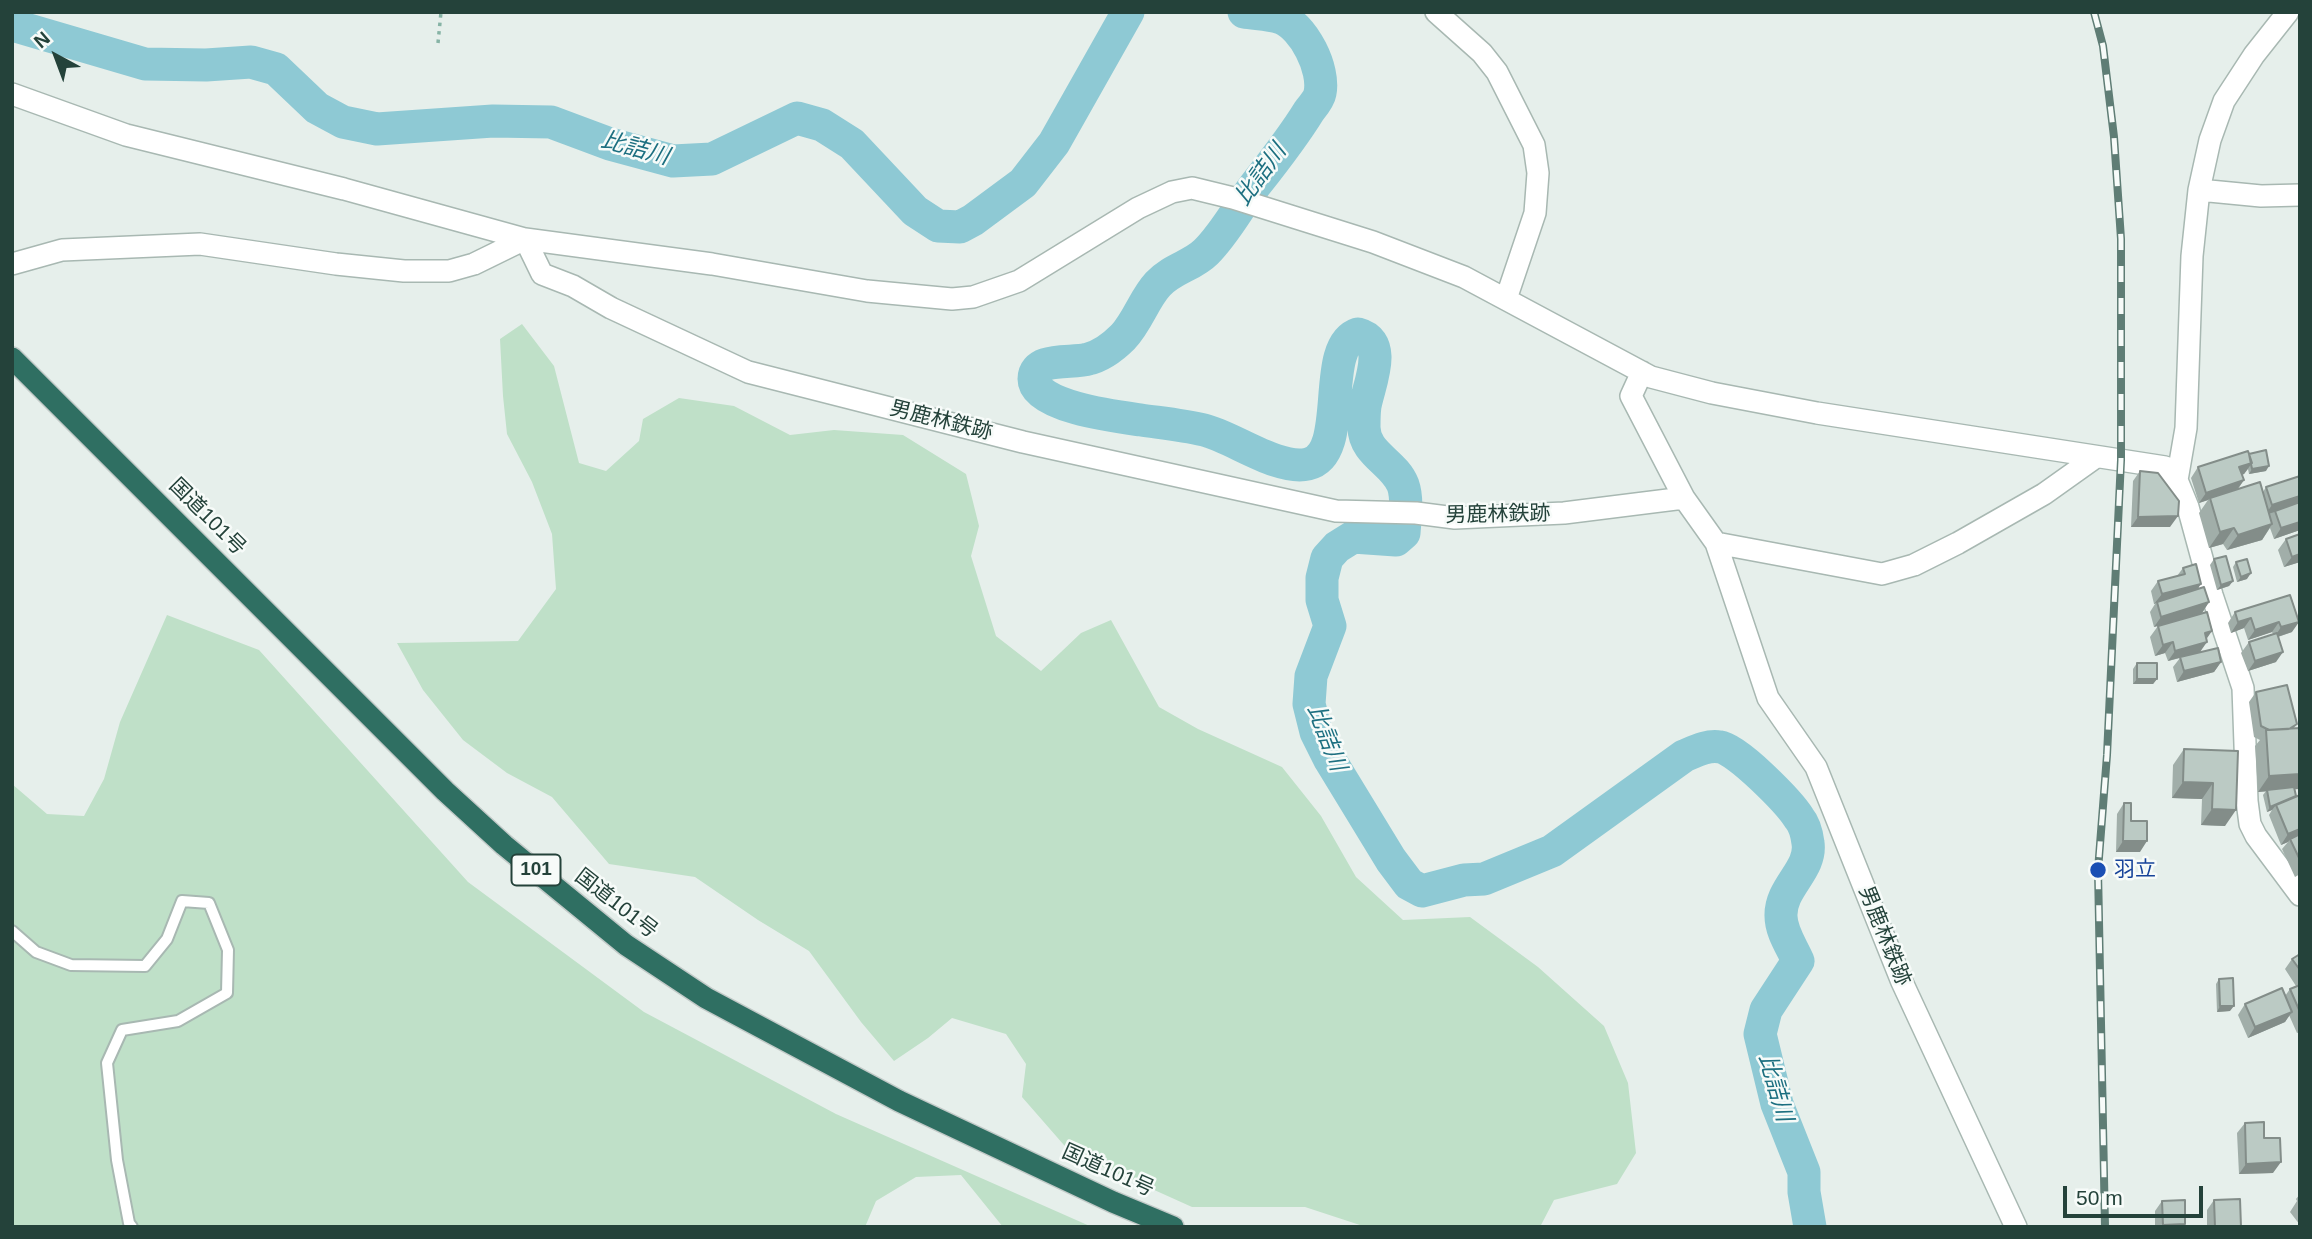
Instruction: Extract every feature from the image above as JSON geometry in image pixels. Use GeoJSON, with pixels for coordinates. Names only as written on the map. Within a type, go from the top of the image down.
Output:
{"type":"FeatureCollection","features":[{"type":"Feature","properties":{"kind":"highway","name":"国道101号"},"geometry":{"type":"LineString","coordinates":[[12,358],[444,791],[504,845],[626,945],[706,998],[899,1101],[1172,1227]]}},
{"type":"Feature","properties":{"kind":"street"},"geometry":{"type":"LineString","coordinates":[[1436,12],[1482,53],[1497,72],[1534,145],[1538,173],[1535,213],[1506,299]]}},
{"type":"Feature","properties":{"kind":"street"},"geometry":{"type":"LineString","coordinates":[[2177,481],[2186,428],[2192,256],[2199,190],[2210,140],[2224,101],[2254,55],[2288,12]]}},
{"type":"Feature","properties":{"kind":"street"},"geometry":{"type":"LineString","coordinates":[[12,94],[127,135],[344,189],[525,239],[712,264],[866,291],[952,299],[973,297],[1019,281],[1138,208],[1172,192],[1192,188],[1243,201],[1373,242],[1464,277],[1651,377],[1712,393],[1817,413],[2165,467],[2177,481],[2189,507],[2212,595],[2243,688],[2250,824],[2300,895]]}},
{"type":"Feature","properties":{"kind":"street"},"geometry":{"type":"LineString","coordinates":[[2199,190],[2261,196],[2300,195]]}},
{"type":"Feature","properties":{"kind":"street"},"geometry":{"type":"LineString","coordinates":[[12,264],[62,250],[200,244],[336,264],[404,271],[449,271],[474,264],[525,239]]}},
{"type":"Feature","properties":{"kind":"street","name":"男鹿林鉄跡"},"geometry":{"type":"LineString","coordinates":[[525,239],[542,274],[573,286],[611,308],[748,372],[1023,442],[1336,511],[1416,513],[1455,518],[1564,513],[1684,498],[1716,543],[1768,698],[1816,767],[1902,982],[2016,1227]]}},
{"type":"Feature","properties":{"kind":"street"},"geometry":{"type":"LineString","coordinates":[[1642,372],[1631,396],[1684,498]]}},
{"type":"Feature","properties":{"kind":"street"},"geometry":{"type":"LineString","coordinates":[[1716,543],[1882,574],[1914,565],[1958,543],[2044,494],[2096,457]]}},
{"type":"Feature","properties":{"kind":"lane"},"geometry":{"type":"LineString","coordinates":[[12,931],[36,952],[71,965],[145,966],[167,939],[182,901],[209,903],[228,950],[227,993],[178,1021],[122,1030],[107,1063],[117,1160],[132,1227]]}},
{"type":"Feature","properties":{"kind":"path"},"geometry":{"type":"LineString","coordinates":[[438,43],[441,12]]}},
{"type":"Feature","properties":{"kind":"green space"},"geometry":{"type":"Polygon","coordinates":[[[522,324],[554,366],[579,463],[606,471],[639,441],[643,419],[679,398],[734,406],[790,435],[834,430],[903,435],[966,474],[979,526],[971,556],[996,636],[1041,671],[1081,633],[1111,620],[1159,707],[1198,729],[1282,767],[1321,816],[1356,877],[1403,920],[1470,917],[1538,967],[1604,1026],[1628,1083],[1636,1153],[1617,1184],[1554,1200],[1540,1227],[1366,1227],[1305,1207],[1192,1207],[1070,1152],[1022,1097],[1026,1064],[1006,1034],[952,1018],[894,1061],[861,1022],[809,951],[695,877],[609,864],[552,797],[507,773],[463,740],[423,690],[397,643],[518,641],[556,589],[552,534],[532,482],[507,434],[500,339],[522,324]]]}},
{"type":"Feature","properties":{"kind":"green space"},"geometry":{"type":"Polygon","coordinates":[[[167,615],[259,650],[468,882],[644,1012],[836,1114],[1092,1227],[1003,1227],[961,1175],[916,1177],[876,1201],[865,1227],[12,1227],[12,784],[47,814],[84,816],[104,779],[120,722],[167,615]]]}},
{"type":"Feature","properties":{"kind":"building"},"geometry":{"type":"Polygon","coordinates":[[[2266,450],[2269,466],[2252,469],[2249,454],[2266,450]]]}},
{"type":"Feature","properties":{"kind":"building"},"geometry":{"type":"Polygon","coordinates":[[[2248,451],[2252,463],[2239,467],[2244,480],[2206,493],[2198,467],[2248,451]]]}},
{"type":"Feature","properties":{"kind":"building"},"geometry":{"type":"Polygon","coordinates":[[[2140,471],[2158,473],[2179,501],[2178,516],[2138,517],[2140,471]]]}},
{"type":"Feature","properties":{"kind":"building"},"geometry":{"type":"Polygon","coordinates":[[[2300,476],[2300,496],[2272,505],[2266,487],[2300,476]]]}},
{"type":"Feature","properties":{"kind":"building"},"geometry":{"type":"Polygon","coordinates":[[[2260,482],[2272,524],[2238,535],[2234,528],[2220,532],[2210,498],[2260,482]]]}},
{"type":"Feature","properties":{"kind":"building"},"geometry":{"type":"Polygon","coordinates":[[[2300,502],[2300,522],[2281,528],[2275,511],[2300,502]]]}},
{"type":"Feature","properties":{"kind":"building"},"geometry":{"type":"Polygon","coordinates":[[[2300,534],[2300,554],[2292,557],[2286,539],[2300,534]]]}},
{"type":"Feature","properties":{"kind":"building"},"geometry":{"type":"Polygon","coordinates":[[[2226,556],[2233,581],[2221,585],[2214,559],[2226,556]]]}},
{"type":"Feature","properties":{"kind":"building"},"geometry":{"type":"Polygon","coordinates":[[[2247,559],[2251,573],[2241,577],[2236,562],[2247,559]]]}},
{"type":"Feature","properties":{"kind":"building"},"geometry":{"type":"Polygon","coordinates":[[[2196,564],[2201,584],[2162,594],[2158,581],[2185,574],[2183,568],[2196,564]]]}},
{"type":"Feature","properties":{"kind":"building"},"geometry":{"type":"Polygon","coordinates":[[[2204,587],[2209,602],[2161,617],[2157,602],[2204,587]]]}},
{"type":"Feature","properties":{"kind":"building"},"geometry":{"type":"Polygon","coordinates":[[[2290,595],[2299,622],[2281,627],[2279,622],[2255,630],[2251,618],[2238,622],[2235,612],[2290,595]]]}},
{"type":"Feature","properties":{"kind":"building"},"geometry":{"type":"Polygon","coordinates":[[[2207,612],[2212,631],[2205,633],[2207,642],[2175,651],[2173,642],[2163,645],[2158,626],[2207,612]]]}},
{"type":"Feature","properties":{"kind":"building"},"geometry":{"type":"Polygon","coordinates":[[[2277,633],[2283,652],[2255,661],[2249,642],[2277,633]]]}},
{"type":"Feature","properties":{"kind":"building"},"geometry":{"type":"Polygon","coordinates":[[[2218,648],[2221,662],[2184,671],[2180,657],[2218,648]]]}},
{"type":"Feature","properties":{"kind":"building"},"geometry":{"type":"Polygon","coordinates":[[[2137,663],[2157,663],[2157,679],[2137,679],[2137,663]]]}},
{"type":"Feature","properties":{"kind":"building"},"geometry":{"type":"Polygon","coordinates":[[[2287,685],[2297,724],[2289,729],[2269,730],[2261,726],[2256,692],[2287,685]]]}},
{"type":"Feature","properties":{"kind":"building"},"geometry":{"type":"Polygon","coordinates":[[[2300,728],[2300,774],[2269,776],[2266,730],[2300,728]]]}},
{"type":"Feature","properties":{"kind":"building"},"geometry":{"type":"Polygon","coordinates":[[[2184,749],[2238,751],[2236,810],[2212,809],[2213,783],[2183,782],[2184,749]]]}},
{"type":"Feature","properties":{"kind":"building"},"geometry":{"type":"Polygon","coordinates":[[[2294,787],[2296,796],[2270,807],[2267,790],[2294,787]]]}},
{"type":"Feature","properties":{"kind":"building"},"geometry":{"type":"Polygon","coordinates":[[[2300,795],[2300,829],[2288,834],[2276,805],[2300,795]]]}},
{"type":"Feature","properties":{"kind":"building"},"geometry":{"type":"Polygon","coordinates":[[[2124,803],[2131,803],[2131,821],[2147,821],[2147,841],[2123,841],[2124,803]]]}},
{"type":"Feature","properties":{"kind":"building"},"geometry":{"type":"Polygon","coordinates":[[[2300,834],[2300,860],[2290,839],[2300,834]]]}},
{"type":"Feature","properties":{"kind":"building"},"geometry":{"type":"Polygon","coordinates":[[[2300,954],[2300,970],[2292,959],[2300,954]]]}},
{"type":"Feature","properties":{"kind":"building"},"geometry":{"type":"Polygon","coordinates":[[[2233,978],[2234,1006],[2220,1006],[2219,979],[2233,978]]]}},
{"type":"Feature","properties":{"kind":"building"},"geometry":{"type":"Polygon","coordinates":[[[2300,985],[2300,1012],[2290,989],[2300,985]]]}},
{"type":"Feature","properties":{"kind":"building"},"geometry":{"type":"Polygon","coordinates":[[[2282,988],[2292,1012],[2255,1027],[2245,1004],[2282,988]]]}},
{"type":"Feature","properties":{"kind":"building"},"geometry":{"type":"Polygon","coordinates":[[[2264,1122],[2264,1138],[2280,1138],[2281,1162],[2246,1164],[2245,1123],[2264,1122]]]}},
{"type":"Feature","properties":{"kind":"building"},"geometry":{"type":"Polygon","coordinates":[[[2240,1199],[2241,1227],[2215,1227],[2214,1200],[2240,1199]]]}},
{"type":"Feature","properties":{"kind":"building"},"geometry":{"type":"Polygon","coordinates":[[[2185,1200],[2185,1224],[2163,1225],[2162,1201],[2185,1200]]]}},
{"type":"Feature","properties":{"kind":"waterway","name":"比詰川"},"geometry":{"type":"LineString","coordinates":[[12,25],[145,64],[206,65],[251,62],[276,69],[317,108],[343,122],[377,129],[493,121],[551,122],[610,144],[673,161],[712,159],[797,118],[822,125],[852,144],[915,211],[938,226],[960,227],[1023,183],[1054,143],[1128,12]]}},
{"type":"Feature","properties":{"kind":"waterway","name":"比詰川"},"geometry":{"type":"LineString","coordinates":[[1244,12],[1281,18],[1298,30],[1311,50],[1319,72],[1321,83],[1317,100],[1206,252],[1158,284],[1128,331],[1107,350],[1088,359],[1055,362],[1040,367],[1034,379],[1038,389],[1048,397],[1079,409],[1204,430],[1283,463],[1308,464],[1321,456],[1328,441],[1336,378],[1346,343],[1358,334],[1367,338],[1373,346],[1375,365],[1365,409],[1365,436],[1403,485],[1406,503],[1404,533],[1396,540],[1353,537],[1337,547],[1327,558],[1322,578],[1322,600],[1330,626],[1311,676],[1309,704],[1316,732],[1391,860],[1409,884],[1422,891],[1464,880],[1484,879],[1552,851],[1684,756],[1702,749],[1720,747],[1728,750],[1774,789],[1802,823],[1808,840],[1808,853],[1785,896],[1781,916],[1785,934],[1798,961],[1766,1010],[1760,1034],[1777,1104],[1804,1172],[1804,1192],[1810,1227]]}},
{"type":"Feature","properties":{"kind":"railway"},"geometry":{"type":"LineString","coordinates":[[2094,12],[2103,46],[2114,137],[2121,239],[2121,460],[2107,755],[2098,870],[2105,1227]]}},
{"type":"Feature","properties":{"kind":"place","name":"羽立"},"geometry":{"type":"Point","coordinates":[2098,870]}}]}
